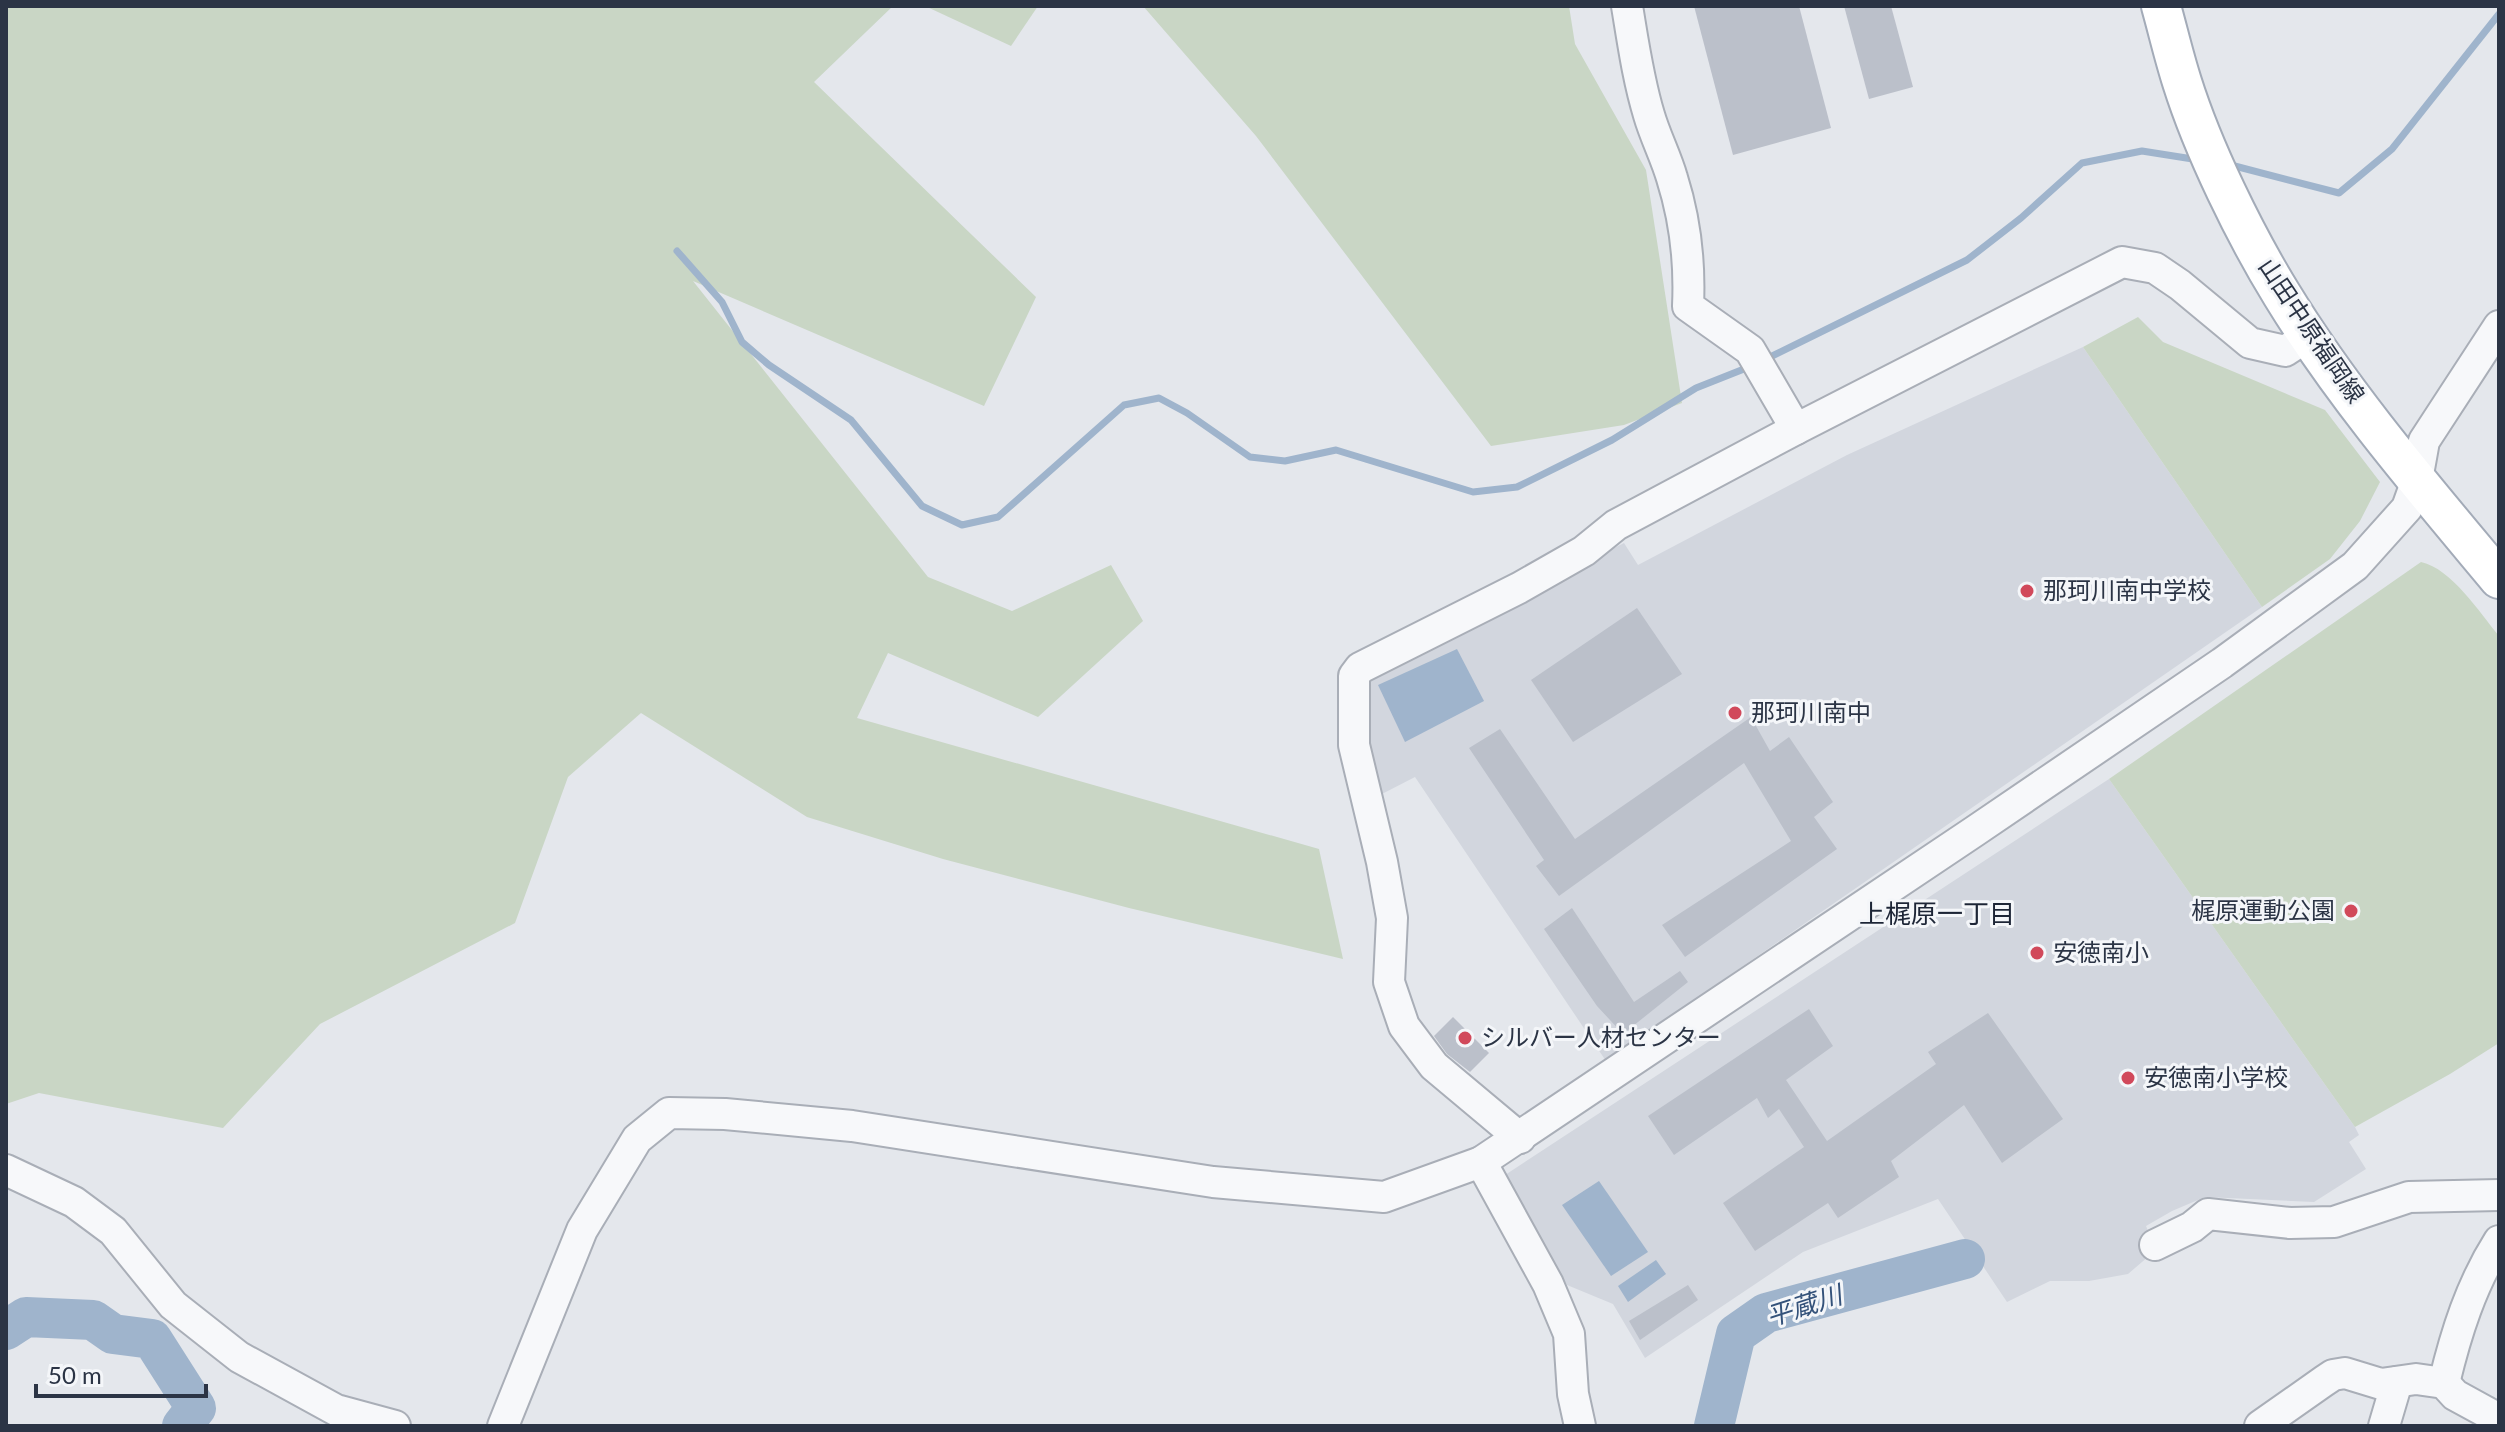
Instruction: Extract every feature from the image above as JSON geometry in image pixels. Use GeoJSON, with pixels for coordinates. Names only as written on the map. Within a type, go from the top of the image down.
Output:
{"type":"FeatureCollection","features":[{"type":"Feature","properties":{"kind":"main road","name":"山田中原福岡線"},"geometry":{"type":"LineString","coordinates":[[2161,6],[2182,83],[2219,171],[2263,262],[2308,336],[2417,480],[2499,579]]}},
{"type":"Feature","properties":{"kind":"street"},"geometry":{"type":"LineString","coordinates":[[1627,6],[1645,101],[1673,178],[1684,226],[1688,306],[1750,350],[1796,429]]}},
{"type":"Feature","properties":{"kind":"street"},"geometry":{"type":"LineString","coordinates":[[1520,1138],[1434,1066],[1404,1026],[1389,982],[1392,918],[1354,745],[1354,676],[1360,668],[1519,588],[1584,551],[1616,525],[1796,429],[2122,262],[2155,268],[2250,343],[2285,351],[2308,336]]}},
{"type":"Feature","properties":{"kind":"street"},"geometry":{"type":"LineString","coordinates":[[503,1426],[582,1230],[637,1139],[669,1113],[725,1114],[852,1126],[1213,1182],[1384,1197],[1481,1162],[2209,671],[2355,566],[2407,508],[2417,480],[2424,441],[2499,326]]}},
{"type":"Feature","properties":{"kind":"street"},"geometry":{"type":"LineString","coordinates":[[1481,1162],[1548,1284],[1569,1334],[1573,1394],[1580,1426]]}},
{"type":"Feature","properties":{"kind":"street"},"geometry":{"type":"LineString","coordinates":[[6,1170],[74,1202],[113,1231],[173,1305],[239,1357],[336,1410],[395,1426]]}},
{"type":"Feature","properties":{"kind":"street"},"geometry":{"type":"LineString","coordinates":[[2155,1245],[2192,1227],[2208,1214],[2290,1223],[2334,1222],[2409,1197],[2499,1195]]}},
{"type":"Feature","properties":{"kind":"street"},"geometry":{"type":"LineString","coordinates":[[2444,1383],[2469,1298],[2499,1241]]}},
{"type":"Feature","properties":{"kind":"street"},"geometry":{"type":"LineString","coordinates":[[2260,1426],[2333,1375],[2345,1373],[2381,1384],[2416,1379],[2444,1383],[2455,1395],[2499,1419]]}},
{"type":"Feature","properties":{"kind":"street"},"geometry":{"type":"LineString","coordinates":[[2384,1426],[2397,1382]]}},
{"type":"Feature","properties":{"kind":"shaded area","name":"那珂川南中"},"geometry":{"type":"Polygon","coordinates":[[[2083,347],[2262,607],[1606,1061],[1415,777],[1380,795],[1361,730],[1364,675],[1624,543],[1638,565],[1847,455],[2083,347]]]}},
{"type":"Feature","properties":{"kind":"shaded area","name":"安徳南小"},"geometry":{"type":"Polygon","coordinates":[[[2109,779],[2355,1127],[2359,1135],[2349,1142],[2366,1169],[2314,1202],[2205,1197],[2146,1226],[2156,1250],[2128,1274],[2089,1281],[2050,1281],[2007,1302],[1938,1199],[1803,1252],[1645,1358],[1613,1304],[1567,1285],[1502,1177],[2109,779]]]}},
{"type":"Feature","properties":{"kind":"green space"},"geometry":{"type":"Polygon","coordinates":[[[6,6],[893,6],[814,82],[1036,297],[984,406],[693,281],[928,577],[1012,611],[1111,565],[1143,621],[1038,717],[888,653],[857,718],[1319,849],[1343,959],[1129,908],[943,859],[807,817],[641,713],[568,777],[515,923],[320,1024],[223,1128],[39,1093],[6,1104],[6,6]]]}},
{"type":"Feature","properties":{"kind":"green space"},"geometry":{"type":"Polygon","coordinates":[[[925,6],[1038,6],[1011,46],[925,6]]]}},
{"type":"Feature","properties":{"kind":"green space"},"geometry":{"type":"Polygon","coordinates":[[[1143,6],[1569,6],[1575,44],[1646,170],[1682,403],[1624,425],[1491,446],[1256,136],[1143,6]]]}},
{"type":"Feature","properties":{"kind":"green space"},"geometry":{"type":"Polygon","coordinates":[[[2138,317],[2163,342],[2325,410],[2380,482],[2360,521],[2330,559],[2262,607],[2083,347],[2138,317]]]}},
{"type":"Feature","properties":{"kind":"green space","name":"梶原運動公園"},"geometry":{"type":"Polygon","coordinates":[[[2421,562],[2454,582],[2499,636],[2499,1043],[2355,1127],[2109,779],[2421,562]]]}},
{"type":"Feature","properties":{"kind":"water"},"geometry":{"type":"Polygon","coordinates":[[[1457,649],[1484,701],[1405,742],[1378,685],[1457,649]]]}},
{"type":"Feature","properties":{"kind":"water"},"geometry":{"type":"Polygon","coordinates":[[[1599,1181],[1648,1252],[1611,1276],[1562,1205],[1599,1181]]]}},
{"type":"Feature","properties":{"kind":"water"},"geometry":{"type":"Polygon","coordinates":[[[1656,1260],[1666,1274],[1628,1302],[1618,1286],[1656,1260]]]}},
{"type":"Feature","properties":{"kind":"building"},"geometry":{"type":"Polygon","coordinates":[[[1694,6],[1799,6],[1831,128],[1733,155],[1694,6]]]}},
{"type":"Feature","properties":{"kind":"building"},"geometry":{"type":"Polygon","coordinates":[[[1844,6],[1891,6],[1913,87],[1869,99],[1844,6]]]}},
{"type":"Feature","properties":{"kind":"building"},"geometry":{"type":"Polygon","coordinates":[[[1637,608],[1682,674],[1573,742],[1531,680],[1637,608]]]}},
{"type":"Feature","properties":{"kind":"building"},"geometry":{"type":"Polygon","coordinates":[[[1751,717],[1770,751],[1789,737],[1833,802],[1814,817],[1837,849],[1685,957],[1662,925],[1791,841],[1744,763],[1559,896],[1536,866],[1544,860],[1469,748],[1500,729],[1575,839],[1751,717]]]}},
{"type":"Feature","properties":{"kind":"building"},"geometry":{"type":"Polygon","coordinates":[[[1572,908],[1634,1002],[1680,971],[1688,982],[1623,1034],[1597,1006],[1544,929],[1572,908]]]}},
{"type":"Feature","properties":{"kind":"building"},"geometry":{"type":"Polygon","coordinates":[[[1809,1009],[1833,1046],[1786,1080],[1827,1141],[1936,1064],[1928,1052],[1988,1013],[2063,1119],[2002,1163],[1964,1105],[1891,1161],[1899,1177],[1838,1218],[1828,1203],[1755,1251],[1723,1203],[1804,1147],[1779,1109],[1768,1118],[1757,1098],[1674,1155],[1648,1116],[1809,1009]]]}},
{"type":"Feature","properties":{"kind":"building"},"geometry":{"type":"Polygon","coordinates":[[[1453,1017],[1489,1053],[1470,1072],[1447,1054],[1434,1036],[1453,1017]]]}},
{"type":"Feature","properties":{"kind":"building"},"geometry":{"type":"Polygon","coordinates":[[[1688,1285],[1698,1300],[1640,1340],[1629,1321],[1688,1285]]]}},
{"type":"Feature","properties":{"kind":"waterway"},"geometry":{"type":"LineString","coordinates":[[2227,164],[2339,193],[2392,149],[2499,14]]}},
{"type":"Feature","properties":{"kind":"waterway"},"geometry":{"type":"LineString","coordinates":[[1764,360],[1967,260],[2021,218],[2082,163],[2142,151],[2199,160]]}},
{"type":"Feature","properties":{"kind":"waterway"},"geometry":{"type":"LineString","coordinates":[[677,251],[722,302],[742,342],[769,365],[851,420],[922,506],[962,525],[998,517],[1124,405],[1159,398],[1187,413],[1250,457],[1285,461],[1336,450],[1473,492],[1517,487],[1612,440],[1696,388],[1749,367]]}},
{"type":"Feature","properties":{"kind":"waterway","name":"平蔵川"},"geometry":{"type":"LineString","coordinates":[[1714,1426],[1736,1334],[1766,1313],[1965,1259]]}},
{"type":"Feature","properties":{"kind":"waterway","name":"平蔵川"},"geometry":{"type":"LineString","coordinates":[[6,1330],[26,1317],[93,1320],[113,1334],[152,1339],[196,1408],[182,1426]]}},
{"type":"Feature","properties":{"kind":"place","name":"那珂川南中学校"},"geometry":{"type":"Point","coordinates":[2027,591]}},
{"type":"Feature","properties":{"kind":"place","name":"那珂川南中"},"geometry":{"type":"Point","coordinates":[1735,713]}},
{"type":"Feature","properties":{"kind":"place","name":"梶原運動公園"},"geometry":{"type":"Point","coordinates":[2351,911]}},
{"type":"Feature","properties":{"kind":"place","name":"安徳南小"},"geometry":{"type":"Point","coordinates":[2037,953]}},
{"type":"Feature","properties":{"kind":"place","name":"シルバー人材センター"},"geometry":{"type":"Point","coordinates":[1465,1038]}},
{"type":"Feature","properties":{"kind":"place","name":"安徳南小学校"},"geometry":{"type":"Point","coordinates":[2128,1078]}},
{"type":"Feature","properties":{"kind":"district","name":"上梶原一丁目"},"geometry":{"type":"Point","coordinates":[1937,914]}}]}
